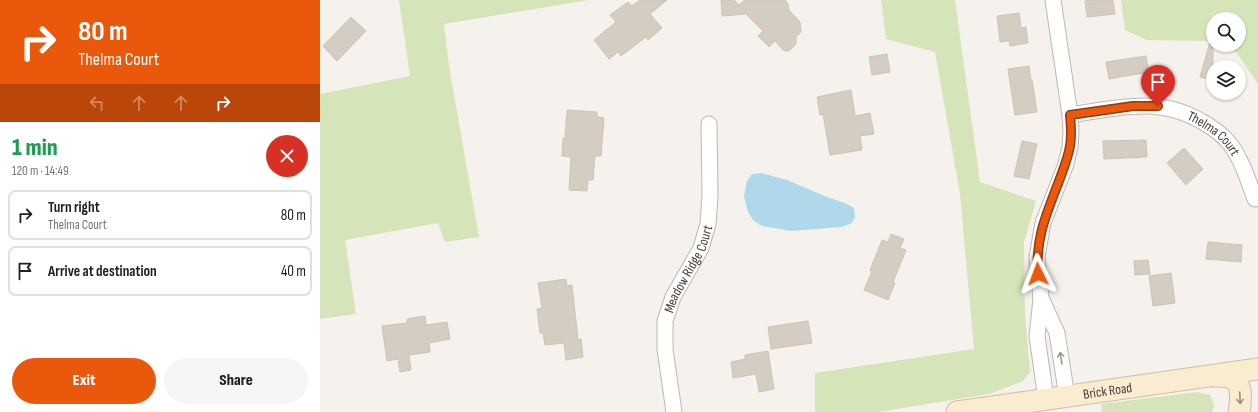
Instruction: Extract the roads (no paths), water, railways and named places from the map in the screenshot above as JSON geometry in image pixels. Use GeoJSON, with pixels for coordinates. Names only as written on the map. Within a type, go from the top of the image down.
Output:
{"type":"FeatureCollection","features":[{"type":"Feature","properties":{"kind":"street"},"geometry":{"type":"LineString","coordinates":[[1046,400],[1037,336],[1041,299],[1037,257],[1043,223],[1066,164],[1070,147],[1071,132],[1070,115],[1053,0]]}},
{"type":"Feature","properties":{"kind":"street","name":"Thelma Court"},"geometry":{"type":"LineString","coordinates":[[1070,115],[1146,105],[1176,110],[1194,116],[1209,126],[1230,145],[1244,168],[1255,200]]}},
{"type":"Feature","properties":{"kind":"street","name":"Meadow Ridge Court"},"geometry":{"type":"LineString","coordinates":[[674,412],[665,349],[665,321],[672,297],[701,248],[708,224],[710,195],[709,124]]}},
{"type":"Feature","properties":{"kind":"street"},"geometry":{"type":"LineString","coordinates":[[1041,299],[1057,333],[1067,396]]}},
{"type":"Feature","properties":{"kind":"street","name":"Brick Road"},"geometry":{"type":"LineString","coordinates":[[957,412],[1258,369]]}},
{"type":"Feature","properties":{"kind":"street"},"geometry":{"type":"LineString","coordinates":[[1212,375],[1230,377],[1237,383],[1241,397],[1239,412]]}},
{"type":"Feature","properties":{"kind":"water"},"geometry":{"type":"Polygon","coordinates":[[[761,173],[787,180],[845,203],[854,208],[855,217],[852,223],[842,227],[791,231],[762,226],[754,221],[748,212],[744,196],[747,181],[752,174],[761,173]]]}}]}
